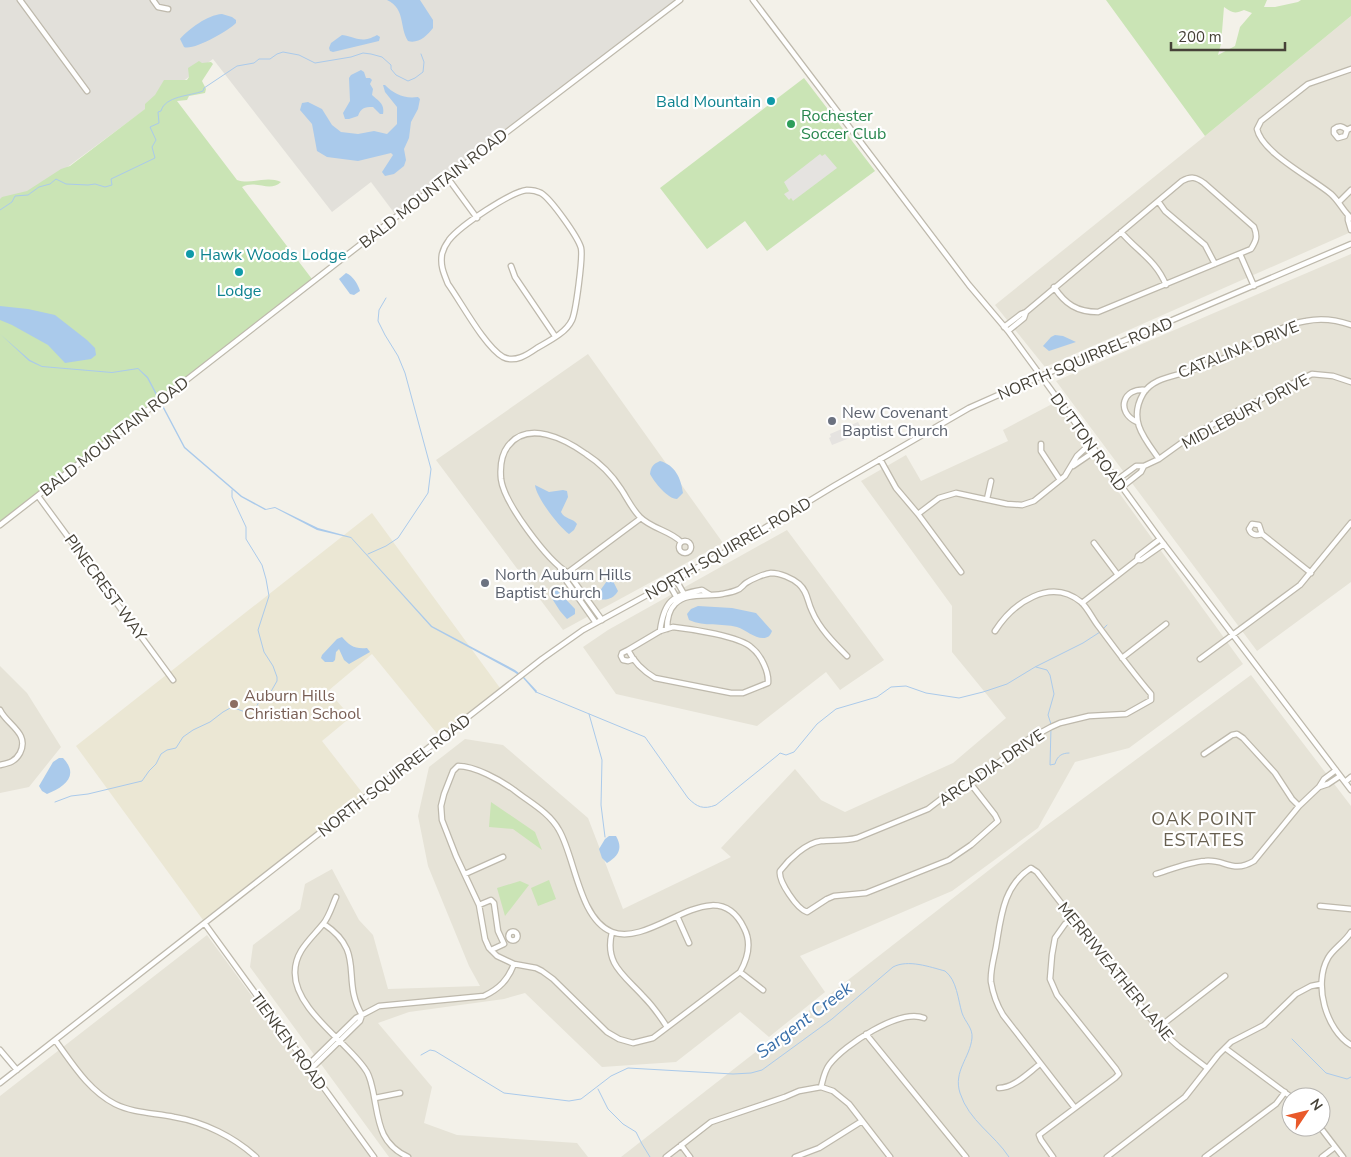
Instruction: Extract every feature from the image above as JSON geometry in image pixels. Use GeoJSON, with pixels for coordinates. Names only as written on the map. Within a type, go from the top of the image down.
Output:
{"type":"FeatureCollection","features":[{"type":"Feature","properties":{"kind":"street"},"geometry":{"type":"LineString","coordinates":[[20,0],[87,91]]}},
{"type":"Feature","properties":{"kind":"street"},"geometry":{"type":"LineString","coordinates":[[153,0],[158,7],[168,9]]}},
{"type":"Feature","properties":{"kind":"street","name":"BALD MOUNTAIN ROAD"},"geometry":{"type":"LineString","coordinates":[[0,525],[447,177],[680,0]]}},
{"type":"Feature","properties":{"kind":"street","name":"DUTTON ROAD"},"geometry":{"type":"LineString","coordinates":[[753,0],[969,285],[1042,376],[1160,539],[1351,790]]}},
{"type":"Feature","properties":{"kind":"street"},"geometry":{"type":"LineString","coordinates":[[1351,69],[1308,84],[1261,121],[1257,129],[1258,136],[1279,158],[1339,202],[1350,216],[1348,220],[1351,230]]}},
{"type":"Feature","properties":{"kind":"street"},"geometry":{"type":"LineString","coordinates":[[447,177],[477,218]]}},
{"type":"Feature","properties":{"kind":"street"},"geometry":{"type":"LineString","coordinates":[[1006,329],[1020,314],[1026,312],[1054,288],[1182,181],[1192,177],[1198,178],[1254,227],[1257,238],[1251,250],[1098,312],[1082,311],[1074,308],[1061,298],[1054,288]]}},
{"type":"Feature","properties":{"kind":"street"},"geometry":{"type":"LineString","coordinates":[[526,190],[541,193],[554,206],[578,243],[582,255],[574,314],[569,324],[555,336],[519,359],[505,358],[493,349],[448,284],[443,273],[441,265],[444,249],[453,236],[477,218],[512,194],[526,190]]}},
{"type":"Feature","properties":{"kind":"street"},"geometry":{"type":"LineString","coordinates":[[1339,202],[1351,190]]}},
{"type":"Feature","properties":{"kind":"street"},"geometry":{"type":"LineString","coordinates":[[1158,201],[1165,211],[1205,245],[1215,264]]}},
{"type":"Feature","properties":{"kind":"street"},"geometry":{"type":"LineString","coordinates":[[1121,232],[1132,245],[1156,265],[1166,285]]}},
{"type":"Feature","properties":{"kind":"street","name":"NORTH SQUIRREL ROAD"},"geometry":{"type":"LineString","coordinates":[[0,1083],[564,642],[676,580],[969,408],[1351,244]]}},
{"type":"Feature","properties":{"kind":"street"},"geometry":{"type":"LineString","coordinates":[[1240,254],[1254,286]]}},
{"type":"Feature","properties":{"kind":"street"},"geometry":{"type":"LineString","coordinates":[[511,266],[514,277],[555,336]]}},
{"type":"Feature","properties":{"kind":"street","name":"CATALINA DRIVE"},"geometry":{"type":"LineString","coordinates":[[1137,422],[1129,419],[1125,414],[1126,398],[1132,392],[1146,390],[1161,379],[1196,369],[1238,352],[1289,325],[1306,321],[1325,320],[1351,325]]}},
{"type":"Feature","properties":{"kind":"street","name":"MIDLEBURY DRIVE"},"geometry":{"type":"LineString","coordinates":[[1117,480],[1136,466],[1144,466],[1225,418],[1312,374],[1333,376],[1351,382]]}},
{"type":"Feature","properties":{"kind":"street"},"geometry":{"type":"LineString","coordinates":[[1146,390],[1138,406],[1137,422],[1142,435],[1159,458]]}},
{"type":"Feature","properties":{"kind":"street"},"geometry":{"type":"LineString","coordinates":[[596,623],[563,576],[560,568],[543,549],[512,507],[504,492],[501,478],[502,458],[507,447],[515,439],[529,433],[540,434],[561,440],[579,449],[606,470],[641,518],[681,542]]}},
{"type":"Feature","properties":{"kind":"street"},"geometry":{"type":"LineString","coordinates":[[1041,444],[1041,451],[1060,480]]}},
{"type":"Feature","properties":{"kind":"street"},"geometry":{"type":"LineString","coordinates":[[918,514],[947,494],[956,493],[1022,505],[1034,501],[1065,476],[1077,456],[1090,444]]}},
{"type":"Feature","properties":{"kind":"street"},"geometry":{"type":"LineString","coordinates":[[1071,467],[1096,451]]}},
{"type":"Feature","properties":{"kind":"street"},"geometry":{"type":"LineString","coordinates":[[880,460],[896,488],[961,572]]}},
{"type":"Feature","properties":{"kind":"street","name":"MIDLEBURY DRIVE"},"geometry":{"type":"LineString","coordinates":[[1122,487],[1141,472],[1144,466]]}},
{"type":"Feature","properties":{"kind":"street"},"geometry":{"type":"LineString","coordinates":[[987,499],[991,481]]}},
{"type":"Feature","properties":{"kind":"street","name":"PINECREST WAY"},"geometry":{"type":"LineString","coordinates":[[38,496],[173,680]]}},
{"type":"Feature","properties":{"kind":"street"},"geometry":{"type":"LineString","coordinates":[[563,576],[641,518]]}},
{"type":"Feature","properties":{"kind":"street"},"geometry":{"type":"LineString","coordinates":[[1200,659],[1300,585],[1351,523]]}},
{"type":"Feature","properties":{"kind":"street"},"geometry":{"type":"LineString","coordinates":[[1262,534],[1311,573]]}},
{"type":"Feature","properties":{"kind":"street"},"geometry":{"type":"LineString","coordinates":[[1082,603],[1137,560],[1138,556],[1160,539]]}},
{"type":"Feature","properties":{"kind":"street"},"geometry":{"type":"LineString","coordinates":[[1094,543],[1118,575]]}},
{"type":"Feature","properties":{"kind":"street"},"geometry":{"type":"LineString","coordinates":[[1137,560],[1142,560],[1164,544]]}},
{"type":"Feature","properties":{"kind":"street"},"geometry":{"type":"LineString","coordinates":[[560,568],[568,572],[602,620]]}},
{"type":"Feature","properties":{"kind":"street"},"geometry":{"type":"LineString","coordinates":[[667,629],[667,617],[674,604],[684,595],[702,590],[711,596],[738,590],[750,581],[771,573],[783,575],[799,584],[808,596],[812,611],[818,621],[847,656]]}},
{"type":"Feature","properties":{"kind":"street"},"geometry":{"type":"LineString","coordinates":[[676,580],[684,595]]}},
{"type":"Feature","properties":{"kind":"street"},"geometry":{"type":"LineString","coordinates":[[669,584],[678,599]]}},
{"type":"Feature","properties":{"kind":"street"},"geometry":{"type":"LineString","coordinates":[[995,631],[1002,620],[1027,600],[1043,592],[1053,591],[1067,594],[1082,603],[1122,658],[1166,624]]}},
{"type":"Feature","properties":{"kind":"street"},"geometry":{"type":"LineString","coordinates":[[579,599],[584,595]]}},
{"type":"Feature","properties":{"kind":"street"},"geometry":{"type":"LineString","coordinates":[[660,631],[662,616],[671,601],[678,599]]}},
{"type":"Feature","properties":{"kind":"street"},"geometry":{"type":"LineString","coordinates":[[628,650],[645,672],[655,678],[731,693],[743,693],[768,683],[766,670],[758,655],[743,642],[687,629],[673,627],[660,631],[622,653],[622,660],[628,662],[634,659]]}},
{"type":"Feature","properties":{"kind":"street","name":"ARCADIA DRIVE"},"geometry":{"type":"LineString","coordinates":[[970,783],[998,821],[997,824],[971,845],[949,860],[866,893],[834,896],[805,911],[798,907],[782,883],[779,875],[780,871],[808,846],[821,841],[848,840],[922,813],[954,791],[970,783],[1028,740],[1051,727],[1089,716],[1126,714],[1150,700],[1151,694],[1122,658]]}},
{"type":"Feature","properties":{"kind":"street"},"geometry":{"type":"LineString","coordinates":[[0,710],[6,719],[13,724],[23,741],[17,758],[10,763],[0,765]]}},
{"type":"Feature","properties":{"kind":"street"},"geometry":{"type":"LineString","coordinates":[[1204,754],[1232,735],[1237,734],[1243,738],[1274,773],[1299,806]]}},
{"type":"Feature","properties":{"kind":"street"},"geometry":{"type":"LineString","coordinates":[[458,766],[497,779],[528,800],[551,819],[560,832],[594,920],[612,932],[634,933],[691,911],[715,905],[722,906],[740,920],[748,939],[747,958],[740,972],[653,1038],[633,1043],[619,1040],[607,1032],[548,974],[536,968],[502,960],[491,950],[485,939],[479,905],[444,826],[441,813],[444,794],[450,776],[458,766]]}},
{"type":"Feature","properties":{"kind":"street"},"geometry":{"type":"LineString","coordinates":[[1156,874],[1206,861],[1217,861],[1236,867],[1247,865],[1254,861],[1299,806],[1319,787],[1324,779],[1336,770]]}},
{"type":"Feature","properties":{"kind":"street"},"geometry":{"type":"LineString","coordinates":[[1319,787],[1328,784],[1340,776]]}},
{"type":"Feature","properties":{"kind":"street"},"geometry":{"type":"LineString","coordinates":[[1345,782],[1351,777]]}},
{"type":"Feature","properties":{"kind":"street"},"geometry":{"type":"LineString","coordinates":[[1324,779],[1328,784]]}},
{"type":"Feature","properties":{"kind":"street"},"geometry":{"type":"LineString","coordinates":[[465,874],[503,857]]}},
{"type":"Feature","properties":{"kind":"street","name":"MERRIWEATHER LANE"},"geometry":{"type":"LineString","coordinates":[[1040,1064],[1003,1015],[995,997],[991,976],[1005,899],[1018,878],[1031,868],[1038,872],[1158,1028],[1207,1068]]}},
{"type":"Feature","properties":{"kind":"street"},"geometry":{"type":"LineString","coordinates":[[336,897],[324,924],[297,957],[295,978],[303,997],[337,1040],[367,1072],[384,1138],[394,1149],[408,1157]]}},
{"type":"Feature","properties":{"kind":"street"},"geometry":{"type":"LineString","coordinates":[[479,905],[491,900],[494,903],[498,931],[504,944]]}},
{"type":"Feature","properties":{"kind":"street"},"geometry":{"type":"LineString","coordinates":[[1320,906],[1351,909]]}},
{"type":"Feature","properties":{"kind":"street"},"geometry":{"type":"LineString","coordinates":[[678,916],[688,943]]}},
{"type":"Feature","properties":{"kind":"street"},"geometry":{"type":"LineString","coordinates":[[1053,1157],[1039,1135],[1119,1074],[1057,995],[1050,980],[1055,938],[1065,924],[1073,918]]}},
{"type":"Feature","properties":{"kind":"street","name":"TIENKEN ROAD"},"geometry":{"type":"LineString","coordinates":[[205,924],[374,1157]]}},
{"type":"Feature","properties":{"kind":"street"},"geometry":{"type":"LineString","coordinates":[[324,924],[341,938],[348,949],[354,998],[362,1015]]}},
{"type":"Feature","properties":{"kind":"street"},"geometry":{"type":"LineString","coordinates":[[612,932],[610,947],[613,962],[618,971],[644,997],[667,1027]]}},
{"type":"Feature","properties":{"kind":"street"},"geometry":{"type":"LineString","coordinates":[[1351,932],[1343,943],[1329,956],[1321,978],[1324,1000],[1332,1025],[1340,1036],[1351,1045]]}},
{"type":"Feature","properties":{"kind":"street"},"geometry":{"type":"LineString","coordinates":[[491,950],[512,940]]}},
{"type":"Feature","properties":{"kind":"street"},"geometry":{"type":"LineString","coordinates":[[309,1068],[337,1040],[360,1021],[362,1015],[372,1009],[384,1006],[484,996],[496,990],[505,982],[514,964]]}},
{"type":"Feature","properties":{"kind":"street"},"geometry":{"type":"LineString","coordinates":[[740,972],[763,990]]}},
{"type":"Feature","properties":{"kind":"street"},"geometry":{"type":"LineString","coordinates":[[1158,1028],[1225,976]]}},
{"type":"Feature","properties":{"kind":"street"},"geometry":{"type":"LineString","coordinates":[[1108,1157],[1185,1097],[1207,1068],[1231,1042],[1264,1025],[1296,994],[1311,986],[1321,984]]}},
{"type":"Feature","properties":{"kind":"street"},"geometry":{"type":"LineString","coordinates":[[821,1087],[828,1066],[866,1034],[884,1024],[902,1018],[917,1015],[924,1018]]}},
{"type":"Feature","properties":{"kind":"street"},"geometry":{"type":"LineString","coordinates":[[866,1034],[966,1157]]}},
{"type":"Feature","properties":{"kind":"street"},"geometry":{"type":"LineString","coordinates":[[55,1040],[91,1086],[115,1104],[134,1111],[195,1121],[237,1142],[256,1157]]}},
{"type":"Feature","properties":{"kind":"street"},"geometry":{"type":"LineString","coordinates":[[1224,1048],[1281,1089]]}},
{"type":"Feature","properties":{"kind":"street"},"geometry":{"type":"LineString","coordinates":[[0,1050],[16,1070]]}},
{"type":"Feature","properties":{"kind":"street"},"geometry":{"type":"LineString","coordinates":[[999,1088],[1006,1088],[1040,1064],[1075,1108]]}},
{"type":"Feature","properties":{"kind":"street"},"geometry":{"type":"LineString","coordinates":[[666,1157],[712,1122],[799,1091],[821,1087],[841,1097],[890,1157]]}},
{"type":"Feature","properties":{"kind":"street"},"geometry":{"type":"LineString","coordinates":[[374,1098],[400,1093]]}},
{"type":"Feature","properties":{"kind":"street"},"geometry":{"type":"LineString","coordinates":[[1205,1157],[1276,1104],[1281,1097]]}},
{"type":"Feature","properties":{"kind":"street"},"geometry":{"type":"LineString","coordinates":[[795,1157],[819,1148],[862,1121]]}},
{"type":"Feature","properties":{"kind":"street"},"geometry":{"type":"LineString","coordinates":[[1328,1137],[1343,1157]]}},
{"type":"Feature","properties":{"kind":"street"},"geometry":{"type":"LineString","coordinates":[[681,1145],[690,1157]]}},
{"type":"Feature","properties":{"kind":"street"},"geometry":{"type":"LineString","coordinates":[[1322,1157],[1336,1147]]}},
{"type":"Feature","properties":{"kind":"shaded area"},"geometry":{"type":"Polygon","coordinates":[[[0,0],[678,0],[395,214],[371,182],[332,212],[213,59],[0,217],[0,0]]]}},
{"type":"Feature","properties":{"kind":"shaded area"},"geometry":{"type":"Polygon","coordinates":[[[1351,16],[1351,232],[1045,367],[995,305],[1351,16]]]}},
{"type":"Feature","properties":{"kind":"shaded area"},"geometry":{"type":"Polygon","coordinates":[[[820,154],[822,156],[825,154],[837,168],[793,201],[791,198],[789,200],[784,194],[789,191],[784,182],[820,154]]]}},
{"type":"Feature","properties":{"kind":"shaded area"},"geometry":{"type":"Polygon","coordinates":[[[1351,254],[1351,582],[1257,651],[1056,381],[1351,254]]]}},
{"type":"Feature","properties":{"kind":"shaded area"},"geometry":{"type":"Polygon","coordinates":[[[588,354],[723,543],[563,630],[436,460],[588,354]]]}},
{"type":"Feature","properties":{"kind":"shaded area"},"geometry":{"type":"Polygon","coordinates":[[[1054,403],[1243,664],[1129,748],[1075,762],[1038,828],[952,891],[800,956],[825,992],[769,1037],[740,1012],[676,1062],[602,1067],[525,993],[504,999],[409,1012],[378,1023],[432,1087],[424,1123],[457,1135],[577,1143],[588,1157],[389,1157],[250,967],[253,945],[300,909],[305,884],[332,869],[359,920],[373,935],[388,989],[480,986],[469,966],[428,866],[418,816],[429,767],[465,739],[503,745],[588,818],[623,909],[731,857],[721,848],[795,769],[821,800],[845,812],[953,763],[1006,718],[952,652],[952,606],[861,481],[906,455],[921,481],[1008,441],[1003,430],[1054,403]]]}},
{"type":"Feature","properties":{"kind":"shaded area"},"geometry":{"type":"Polygon","coordinates":[[[858,422],[862,433],[832,445],[829,438],[831,437],[830,434],[858,422]]]}},
{"type":"Feature","properties":{"kind":"shaded area","name":"Auburn Hills Christian School"},"geometry":{"type":"Polygon","coordinates":[[[372,513],[500,688],[439,736],[372,654],[328,691],[351,717],[322,741],[364,795],[203,920],[76,746],[372,513]]]}},
{"type":"Feature","properties":{"kind":"shaded area"},"geometry":{"type":"Polygon","coordinates":[[[787,530],[884,660],[840,690],[826,672],[757,726],[616,694],[583,647],[608,630],[787,530]]]}},
{"type":"Feature","properties":{"kind":"shaded area"},"geometry":{"type":"Polygon","coordinates":[[[0,666],[27,693],[61,747],[29,787],[0,793],[0,666]]]}},
{"type":"Feature","properties":{"kind":"shaded area"},"geometry":{"type":"Polygon","coordinates":[[[1251,675],[1351,806],[1351,1157],[621,1157],[1043,828],[1251,675]]]}},
{"type":"Feature","properties":{"kind":"shaded area"},"geometry":{"type":"Polygon","coordinates":[[[207,935],[370,1157],[0,1157],[0,1096],[207,935]]]}},
{"type":"Feature","properties":{"kind":"green space"},"geometry":{"type":"Polygon","coordinates":[[[1106,0],[1267,0],[1264,7],[1275,7],[1301,0],[1351,0],[1351,16],[1205,136],[1106,0]],[[1224,7],[1221,44],[1218,55],[1235,46],[1240,27],[1252,13],[1244,10],[1234,12],[1224,7]]]}},
{"type":"Feature","properties":{"kind":"green space"},"geometry":{"type":"Polygon","coordinates":[[[199,61],[202,63],[211,62],[213,64],[202,81],[206,89],[205,93],[189,96],[187,100],[177,101],[237,180],[270,179],[281,182],[272,186],[252,184],[242,187],[312,279],[0,523],[0,199],[27,191],[61,169],[70,166],[145,109],[145,104],[155,95],[164,80],[187,80],[189,77],[188,68],[199,61]]]}},
{"type":"Feature","properties":{"kind":"green space","name":"Rochester Soccer Club"},"geometry":{"type":"Polygon","coordinates":[[[804,78],[875,171],[767,251],[745,221],[707,249],[660,188],[804,78]]]}},
{"type":"Feature","properties":{"kind":"green space"},"geometry":{"type":"Polygon","coordinates":[[[491,802],[535,832],[542,850],[513,829],[489,827],[491,802]]]}},
{"type":"Feature","properties":{"kind":"green space"},"geometry":{"type":"Polygon","coordinates":[[[549,880],[556,899],[538,906],[531,888],[549,880]]]}},
{"type":"Feature","properties":{"kind":"green space"},"geometry":{"type":"Polygon","coordinates":[[[520,881],[529,885],[505,916],[497,888],[520,881]]]}},
{"type":"Feature","properties":{"kind":"water"},"geometry":{"type":"Polygon","coordinates":[[[387,0],[420,0],[433,20],[433,28],[422,39],[412,42],[408,41],[405,36],[400,13],[387,0]]]}},
{"type":"Feature","properties":{"kind":"water"},"geometry":{"type":"Polygon","coordinates":[[[222,14],[232,17],[236,20],[236,23],[202,43],[184,47],[180,39],[188,31],[210,17],[222,14]]]}},
{"type":"Feature","properties":{"kind":"water"},"geometry":{"type":"Polygon","coordinates":[[[342,35],[359,39],[372,38],[377,35],[380,37],[379,41],[333,52],[330,51],[331,43],[342,35]]]}},
{"type":"Feature","properties":{"kind":"water"},"geometry":{"type":"Polygon","coordinates":[[[361,70],[366,78],[372,80],[370,84],[373,89],[372,95],[382,105],[383,114],[380,114],[373,107],[367,107],[363,108],[358,116],[345,119],[343,113],[350,101],[349,78],[361,70]]]}},
{"type":"Feature","properties":{"kind":"water"},"geometry":{"type":"Polygon","coordinates":[[[383,85],[400,95],[418,97],[420,99],[418,109],[411,122],[409,138],[404,149],[406,160],[404,166],[394,174],[385,176],[382,172],[393,155],[391,153],[358,161],[327,157],[317,151],[312,124],[300,110],[302,103],[308,102],[322,109],[332,125],[341,132],[358,134],[374,131],[387,134],[397,124],[397,107],[385,92],[383,85]]]}},
{"type":"Feature","properties":{"kind":"water"},"geometry":{"type":"Polygon","coordinates":[[[346,273],[353,278],[359,288],[360,291],[354,295],[350,294],[339,279],[346,273]]]}},
{"type":"Feature","properties":{"kind":"water"},"geometry":{"type":"Polygon","coordinates":[[[0,306],[28,309],[55,315],[87,340],[95,348],[96,355],[91,359],[65,363],[48,345],[0,320],[0,306]]]}},
{"type":"Feature","properties":{"kind":"water"},"geometry":{"type":"Polygon","coordinates":[[[0,334],[30,360],[42,366],[112,372],[138,368],[148,377],[185,447],[242,496],[266,509],[275,507],[318,528],[351,537],[432,626],[515,670],[537,691],[536,693],[523,678],[514,672],[431,627],[351,538],[317,530],[275,508],[265,510],[241,497],[184,448],[147,378],[138,369],[112,373],[42,367],[29,361],[0,334]]]}},
{"type":"Feature","properties":{"kind":"water"},"geometry":{"type":"Polygon","coordinates":[[[1055,335],[1063,336],[1076,342],[1049,351],[1043,346],[1055,335]]]}},
{"type":"Feature","properties":{"kind":"water"},"geometry":{"type":"Polygon","coordinates":[[[660,461],[670,466],[679,477],[683,493],[677,499],[666,493],[650,474],[653,466],[660,461]]]}},
{"type":"Feature","properties":{"kind":"water"},"geometry":{"type":"Polygon","coordinates":[[[535,485],[549,492],[567,491],[568,497],[561,512],[577,524],[569,534],[539,497],[535,485]]]}},
{"type":"Feature","properties":{"kind":"water"},"geometry":{"type":"Polygon","coordinates":[[[609,578],[612,579],[618,591],[610,598],[605,600],[599,599],[597,595],[609,578]]]}},
{"type":"Feature","properties":{"kind":"water"},"geometry":{"type":"Polygon","coordinates":[[[556,589],[575,609],[575,614],[567,619],[551,597],[556,589]]]}},
{"type":"Feature","properties":{"kind":"water"},"geometry":{"type":"Polygon","coordinates":[[[698,606],[732,608],[756,613],[772,631],[768,637],[760,638],[737,627],[689,620],[687,614],[691,609],[698,606]]]}},
{"type":"Feature","properties":{"kind":"water"},"geometry":{"type":"Polygon","coordinates":[[[342,637],[347,643],[359,648],[367,648],[370,652],[349,664],[344,660],[339,649],[333,662],[325,662],[321,658],[322,655],[337,639],[342,637]]]}},
{"type":"Feature","properties":{"kind":"water"},"geometry":{"type":"Polygon","coordinates":[[[63,758],[68,764],[70,775],[64,784],[47,794],[39,786],[53,762],[63,758]]]}},
{"type":"Feature","properties":{"kind":"water"},"geometry":{"type":"Polygon","coordinates":[[[609,836],[616,836],[619,851],[607,863],[602,858],[599,849],[609,836]]]}},
{"type":"Feature","properties":{"kind":"waterway"},"geometry":{"type":"LineString","coordinates":[[0,210],[12,202],[15,196],[28,195],[56,179],[66,184],[95,184],[105,187],[112,185],[111,179],[155,158],[152,147],[156,140],[150,127],[159,123],[158,112],[161,111],[167,102],[203,91],[204,88],[237,66],[254,63],[259,59],[270,59],[283,52],[299,55],[315,63],[363,53],[382,57],[391,65],[391,69],[396,75],[408,81],[423,72],[424,62],[421,54]]}},
{"type":"Feature","properties":{"kind":"waterway"},"geometry":{"type":"LineString","coordinates":[[368,554],[398,538],[428,493],[431,469],[405,373],[398,356],[378,321],[379,310],[386,298]]}},
{"type":"Feature","properties":{"kind":"waterway"},"geometry":{"type":"LineString","coordinates":[[55,802],[71,796],[88,794],[142,781],[156,764],[161,754],[176,748],[183,737],[232,707],[245,712],[251,711],[261,699],[269,695],[277,681],[273,666],[264,652],[258,630],[269,596],[266,579],[262,565],[246,539],[246,527],[232,497],[232,490]]}},
{"type":"Feature","properties":{"kind":"waterway"},"geometry":{"type":"LineString","coordinates":[[1103,629],[1107,625]]}},
{"type":"Feature","properties":{"kind":"waterway"},"geometry":{"type":"LineString","coordinates":[[536,692],[645,737],[688,798],[694,804],[707,807],[716,805],[780,753],[786,755],[794,752],[817,724],[836,709],[877,697],[891,687],[906,686],[926,693],[959,698],[983,692],[1007,684],[1100,632]]}},
{"type":"Feature","properties":{"kind":"waterway"},"geometry":{"type":"LineString","coordinates":[[1036,667],[1047,670],[1050,675],[1054,694],[1048,715],[1051,724]]}},
{"type":"Feature","properties":{"kind":"waterway"},"geometry":{"type":"LineString","coordinates":[[589,714],[602,760],[601,805],[605,837]]}},
{"type":"Feature","properties":{"kind":"waterway"},"geometry":{"type":"LineString","coordinates":[[1051,728],[1050,765],[1055,764],[1060,755],[1069,753]]}},
{"type":"Feature","properties":{"kind":"waterway","name":"Sargent Creek"},"geometry":{"type":"LineString","coordinates":[[421,1055],[430,1050],[435,1051],[504,1093],[569,1101],[581,1099],[611,1076],[628,1068],[733,1074],[751,1073],[762,1070],[832,1019],[893,967],[905,964],[919,964],[945,971],[952,980],[962,1013],[972,1034],[971,1045],[960,1071],[958,1085],[960,1093],[969,1112],[1009,1157]]}},
{"type":"Feature","properties":{"kind":"waterway"},"geometry":{"type":"LineString","coordinates":[[1292,1039],[1326,1073],[1347,1079],[1351,1077]]}},
{"type":"Feature","properties":{"kind":"waterway"},"geometry":{"type":"LineString","coordinates":[[598,1089],[608,1109],[623,1124],[636,1132],[650,1157]]}},
{"type":"Feature","properties":{"kind":"place","name":"Bald Mountain"},"geometry":{"type":"Point","coordinates":[771,101]}},
{"type":"Feature","properties":{"kind":"place","name":"Rochester Soccer Club"},"geometry":{"type":"Point","coordinates":[791,124]}},
{"type":"Feature","properties":{"kind":"place","name":"Hawk Woods Lodge"},"geometry":{"type":"Point","coordinates":[190,254]}},
{"type":"Feature","properties":{"kind":"place","name":"Lodge"},"geometry":{"type":"Point","coordinates":[239,272]}},
{"type":"Feature","properties":{"kind":"place","name":"New Covenant Baptist Church"},"geometry":{"type":"Point","coordinates":[832,421]}},
{"type":"Feature","properties":{"kind":"place","name":"North Auburn Hills Baptist Church"},"geometry":{"type":"Point","coordinates":[485,583]}},
{"type":"Feature","properties":{"kind":"place","name":"Auburn Hills Christian School"},"geometry":{"type":"Point","coordinates":[234,704]}},
{"type":"Feature","properties":{"kind":"district","name":"OAK POINT ESTATES"},"geometry":{"type":"Point","coordinates":[1204,830]}}]}
